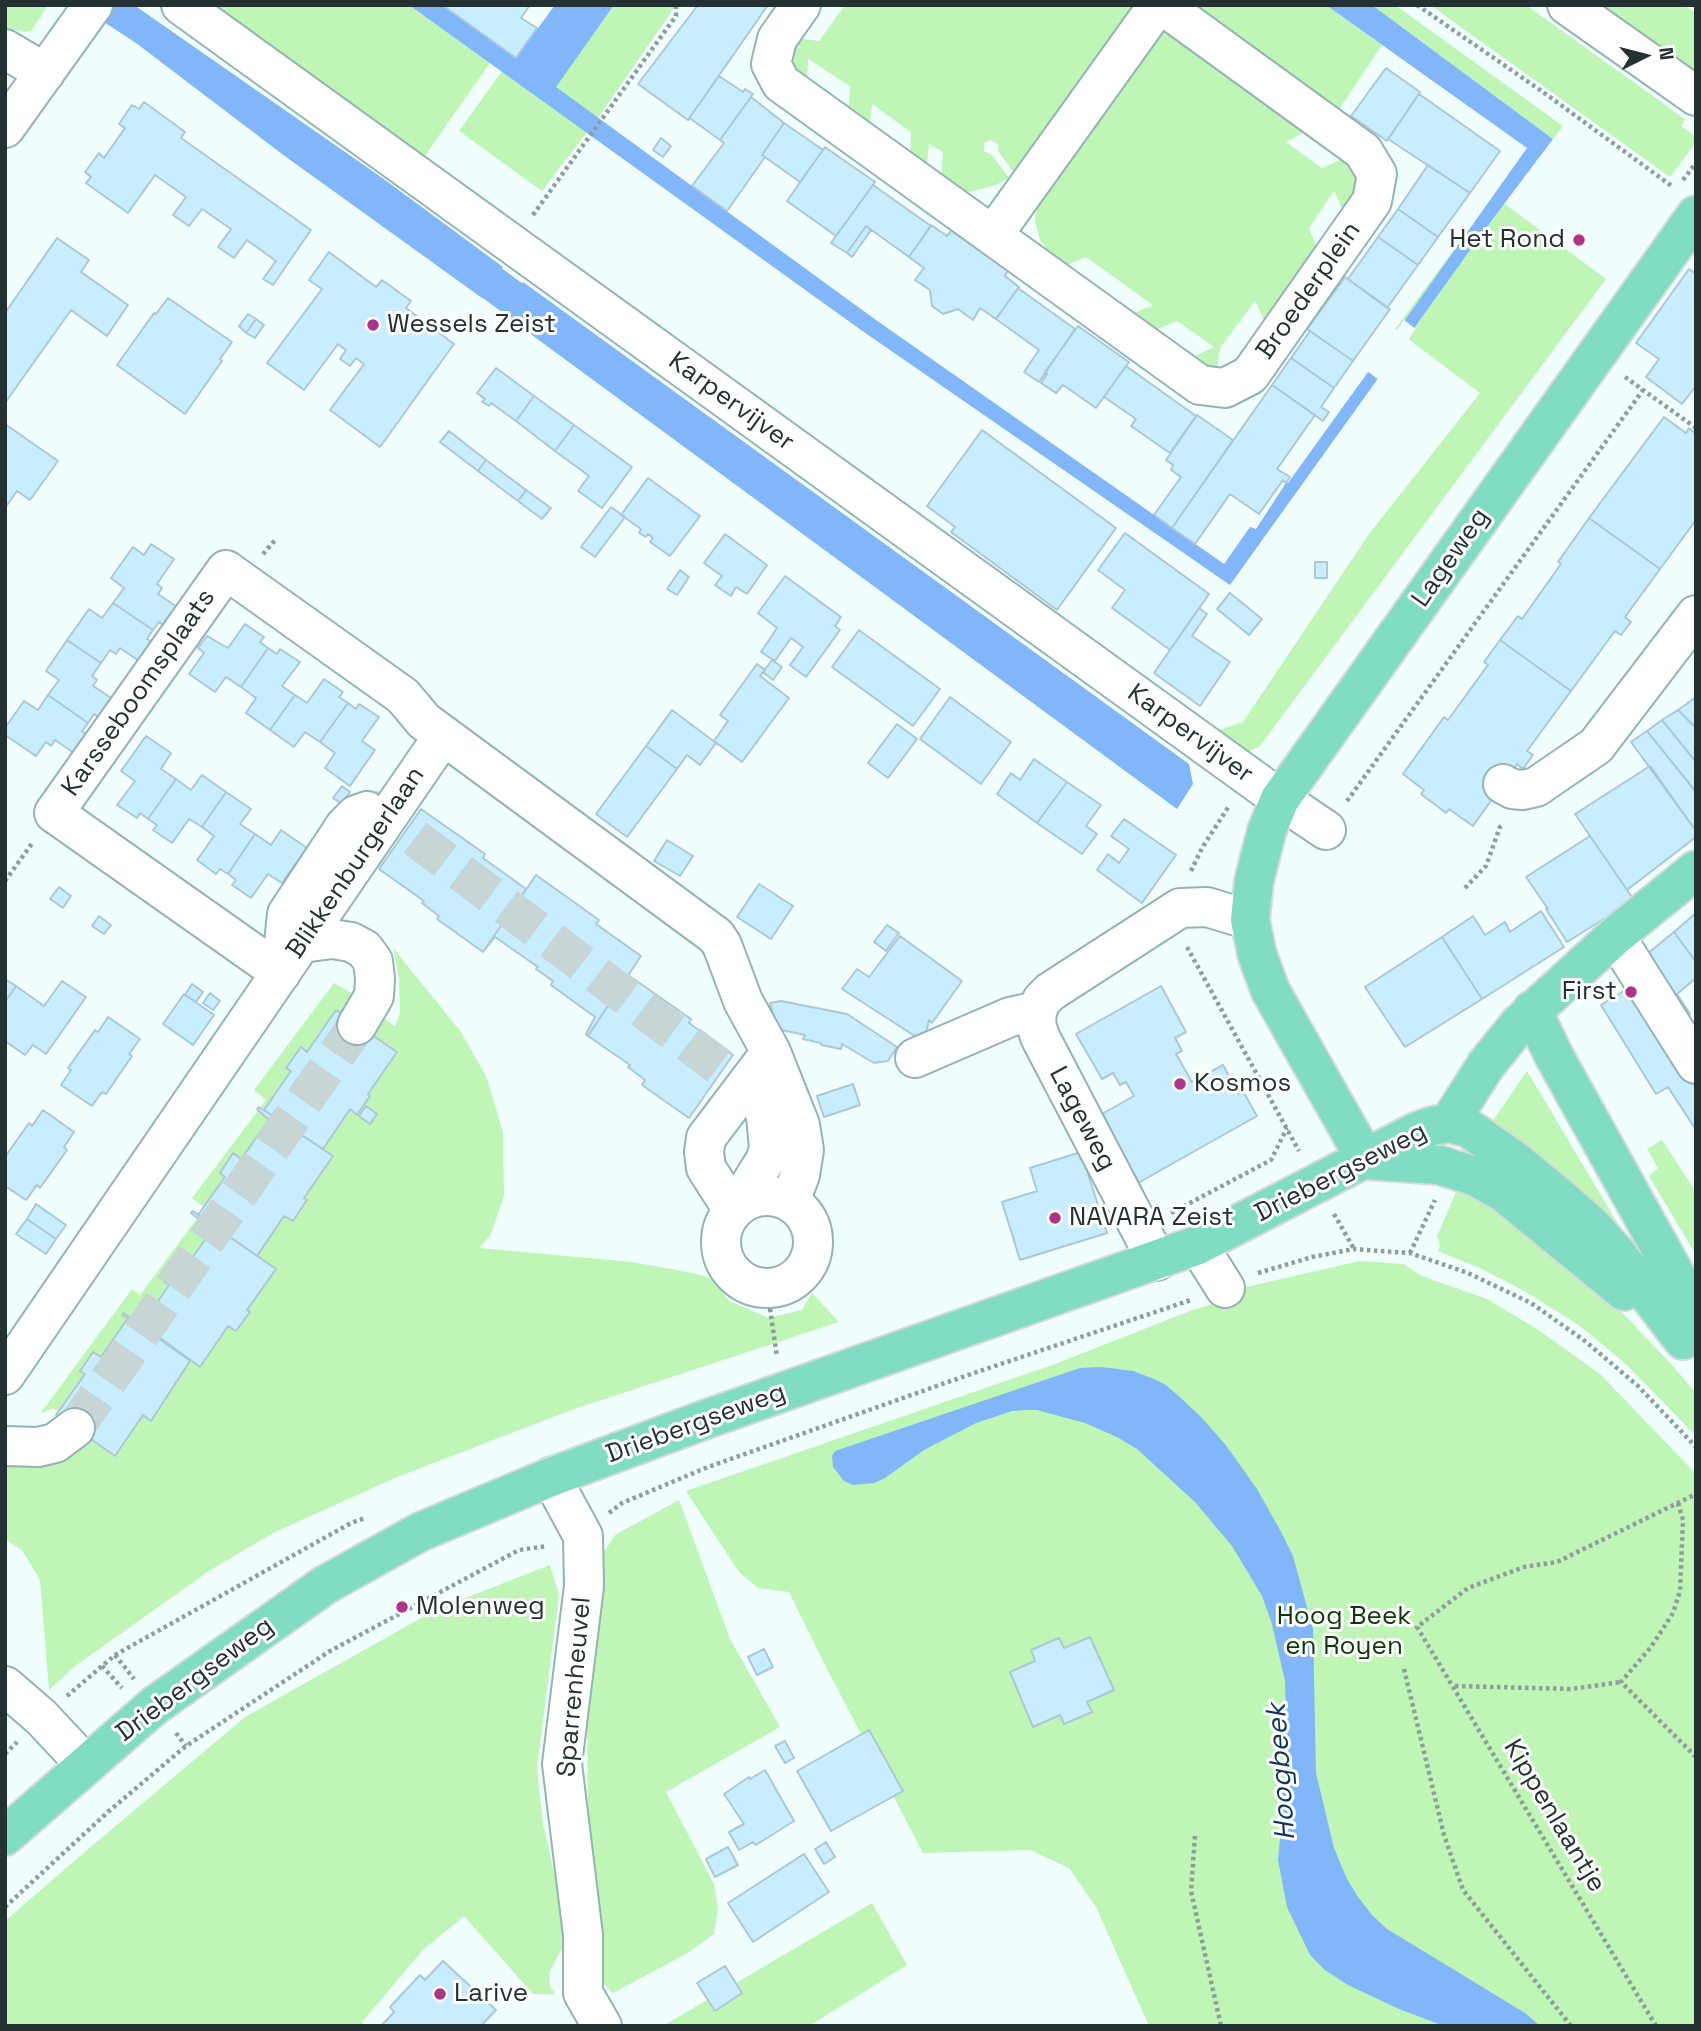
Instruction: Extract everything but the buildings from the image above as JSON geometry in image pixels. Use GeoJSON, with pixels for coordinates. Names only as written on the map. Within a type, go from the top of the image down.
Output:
{"type":"FeatureCollection","features":[{"type":"Feature","properties":{"kind":"main road","name":"Lageweg"},"geometry":{"type":"LineString","coordinates":[[1366,1160],[1270,990],[1257,954],[1250,920],[1254,881],[1267,830],[1280,799],[1595,355],[1686,202]]}},
{"type":"Feature","properties":{"kind":"main road"},"geometry":{"type":"LineString","coordinates":[[1691,1341],[1590,1224],[1502,1152],[1468,1128],[1449,1123],[1486,1065],[1532,1010],[1615,936],[1696,870]]}},
{"type":"Feature","properties":{"kind":"main road"},"geometry":{"type":"LineString","coordinates":[[1532,1010],[1553,1056],[1676,1276],[1691,1341]]}},
{"type":"Feature","properties":{"kind":"main road","name":"Driebergseweg"},"geometry":{"type":"LineString","coordinates":[[5,1836],[154,1706],[325,1584],[420,1532],[551,1477],[704,1420],[1198,1245],[1416,1132],[1449,1123]]}},
{"type":"Feature","properties":{"kind":"main road"},"geometry":{"type":"LineString","coordinates":[[1366,1160],[1439,1165],[1474,1175],[1503,1192],[1691,1341]]}},
{"type":"Feature","properties":{"kind":"street","name":"Karpervijver"},"geometry":{"type":"LineString","coordinates":[[181,5],[1326,830]]}},
{"type":"Feature","properties":{"kind":"street","name":"Broederplein"},"geometry":{"type":"LineString","coordinates":[[801,5],[777,39],[771,64],[781,83],[1199,386],[1225,388],[1250,375],[1372,201],[1377,174],[1363,151],[1160,5],[993,235]]}},
{"type":"Feature","properties":{"kind":"street"},"geometry":{"type":"LineString","coordinates":[[1567,5],[1696,96]]}},
{"type":"Feature","properties":{"kind":"street"},"geometry":{"type":"LineString","coordinates":[[5,128],[87,13]]}},
{"type":"Feature","properties":{"kind":"street"},"geometry":{"type":"LineString","coordinates":[[5,49],[45,72]]}},
{"type":"Feature","properties":{"kind":"street","name":"Karsseboomsplaats"},"geometry":{"type":"LineString","coordinates":[[291,958],[54,813],[226,570],[403,696],[424,721],[443,736]]}},
{"type":"Feature","properties":{"kind":"street"},"geometry":{"type":"LineString","coordinates":[[1503,784],[1512,789],[1523,790],[1536,787],[1597,746],[1696,615]]}},
{"type":"Feature","properties":{"kind":"street"},"geometry":{"type":"LineString","coordinates":[[443,736],[716,936],[743,1000],[771,1052],[800,1125],[804,1150],[800,1175],[790,1201]]}},
{"type":"Feature","properties":{"kind":"street","name":"Blikkenburgerlaan"},"geometry":{"type":"LineString","coordinates":[[5,1375],[443,736]]}},
{"type":"Feature","properties":{"kind":"street"},"geometry":{"type":"LineString","coordinates":[[357,1025],[374,996],[373,961],[364,950],[351,942],[332,939],[291,958],[287,914],[345,826],[367,811]]}},
{"type":"Feature","properties":{"kind":"street"},"geometry":{"type":"LineString","coordinates":[[915,1058],[1010,1017],[1037,1011],[1050,992],[1180,908],[1207,907],[1250,920]]}},
{"type":"Feature","properties":{"kind":"street"},"geometry":{"type":"LineString","coordinates":[[1615,936],[1696,1064]]}},
{"type":"Feature","properties":{"kind":"street","name":"Lageweg"},"geometry":{"type":"LineString","coordinates":[[1037,1011],[1036,1024],[1040,1037],[1157,1261]]}},
{"type":"Feature","properties":{"kind":"street"},"geometry":{"type":"LineString","coordinates":[[739,1205],[706,1168],[706,1138],[771,1052]]}},
{"type":"Feature","properties":{"kind":"street"},"geometry":{"type":"LineString","coordinates":[[739,1205],[760,1195],[775,1195],[790,1201],[802,1211],[814,1238],[812,1254],[796,1279],[782,1286],[752,1286],[739,1279],[728,1267],[722,1253],[720,1238],[724,1223],[739,1205],[766,1159],[769,1147],[766,1116],[761,1102],[753,1093]]}},
{"type":"Feature","properties":{"kind":"street"},"geometry":{"type":"LineString","coordinates":[[1198,1245],[1225,1288]]}},
{"type":"Feature","properties":{"kind":"street"},"geometry":{"type":"LineString","coordinates":[[5,1446],[38,1447],[55,1443],[75,1428]]}},
{"type":"Feature","properties":{"kind":"street","name":"Sparrenheuvel"},"geometry":{"type":"LineString","coordinates":[[551,1477],[583,1535],[584,1586],[562,1763],[583,1935],[583,1993],[602,2026]]}},
{"type":"Feature","properties":{"kind":"street"},"geometry":{"type":"LineString","coordinates":[[5,1686],[41,1717],[86,1765]]}},
{"type":"Feature","properties":{"kind":"path"},"geometry":{"type":"LineString","coordinates":[[521,251],[588,138],[676,16],[676,5]]}},
{"type":"Feature","properties":{"kind":"path"},"geometry":{"type":"LineString","coordinates":[[1417,5],[1543,92],[1686,202]]}},
{"type":"Feature","properties":{"kind":"path"},"geometry":{"type":"LineString","coordinates":[[1595,355],[1696,428]]}},
{"type":"Feature","properties":{"kind":"path"},"geometry":{"type":"LineString","coordinates":[[1326,830],[1643,390]]}},
{"type":"Feature","properties":{"kind":"path"},"geometry":{"type":"LineString","coordinates":[[1248,776],[1202,848],[1188,878],[1180,908],[1184,942],[1287,1128]]}},
{"type":"Feature","properties":{"kind":"path"},"geometry":{"type":"LineString","coordinates":[[5,881],[27,850]]}},
{"type":"Feature","properties":{"kind":"path","name":"Driebergseweg"},"geometry":{"type":"LineString","coordinates":[[5,1907],[177,1752],[330,1651],[519,1550],[553,1545],[583,1535],[622,1503],[708,1467],[1225,1288],[1267,1269],[1312,1257],[1354,1250],[1410,1253],[1468,1273],[1531,1303],[1585,1341],[1638,1386],[1696,1447]]}},
{"type":"Feature","properties":{"kind":"path"},"geometry":{"type":"LineString","coordinates":[[767,1288],[778,1364]]}},
{"type":"Feature","properties":{"kind":"path"},"geometry":{"type":"LineString","coordinates":[[1454,1686],[1571,1689],[1621,1682],[1651,1647],[1673,1613],[1680,1591],[1683,1520],[1678,1503],[1696,1494]]}},
{"type":"Feature","properties":{"kind":"path","name":"Kippenlaantje"},"geometry":{"type":"LineString","coordinates":[[1656,2026],[1418,1627],[1468,1588],[1524,1567],[1557,1562],[1678,1503]]}},
{"type":"Feature","properties":{"kind":"path"},"geometry":{"type":"LineString","coordinates":[[1404,1669],[1444,1835],[1463,1890],[1571,2026]]}},
{"type":"Feature","properties":{"kind":"path"},"geometry":{"type":"LineString","coordinates":[[1621,1682],[1696,1756]]}},
{"type":"Feature","properties":{"kind":"path"},"geometry":{"type":"LineString","coordinates":[[1195,1836],[1191,1891],[1221,2026]]}},
{"type":"Feature","properties":{"kind":"green space"},"geometry":{"type":"Polygon","coordinates":[[[5,5],[48,5],[31,31],[25,32],[5,28],[5,5]]]}},
{"type":"Feature","properties":{"kind":"green space"},"geometry":{"type":"Polygon","coordinates":[[[212,5],[409,5],[490,63],[424,157],[212,5]]]}},
{"type":"Feature","properties":{"kind":"green space"},"geometry":{"type":"Polygon","coordinates":[[[614,5],[676,5],[598,118],[555,87],[614,5]]]}},
{"type":"Feature","properties":{"kind":"green space"},"geometry":{"type":"Polygon","coordinates":[[[845,5],[1135,5],[1015,174],[998,151],[999,145],[990,140],[984,143],[984,151],[992,155],[1009,178],[996,185],[970,192],[941,183],[943,152],[929,144],[926,174],[910,163],[911,132],[872,104],[869,133],[848,118],[850,86],[808,59],[807,88],[783,58],[791,37],[819,41],[845,5]]]}},
{"type":"Feature","properties":{"kind":"green space"},"geometry":{"type":"Polygon","coordinates":[[[1195,5],[1326,5],[1382,45],[1338,111],[1199,11],[1195,5]]]}},
{"type":"Feature","properties":{"kind":"green space"},"geometry":{"type":"Polygon","coordinates":[[[1372,5],[1395,5],[1563,126],[1553,139],[1372,5]]]}},
{"type":"Feature","properties":{"kind":"green space"},"geometry":{"type":"Polygon","coordinates":[[[1430,5],[1526,5],[1685,119],[1681,126],[1695,136],[1694,145],[1670,177],[1430,5]]]}},
{"type":"Feature","properties":{"kind":"green space"},"geometry":{"type":"Polygon","coordinates":[[[1586,5],[1684,5],[1696,13],[1696,84],[1586,5]]]}},
{"type":"Feature","properties":{"kind":"green space"},"geometry":{"type":"Polygon","coordinates":[[[1161,26],[1310,129],[1286,142],[1322,168],[1349,156],[1362,171],[1346,217],[1334,191],[1309,228],[1320,255],[1268,328],[1255,301],[1220,348],[1216,376],[1187,360],[1214,347],[1177,321],[1148,333],[1125,317],[1153,305],[1086,257],[1067,265],[1048,251],[1040,240],[1035,220],[1037,206],[1161,26]]]}},
{"type":"Feature","properties":{"kind":"green space"},"geometry":{"type":"Polygon","coordinates":[[[502,71],[587,132],[542,191],[459,131],[502,71]]]}},
{"type":"Feature","properties":{"kind":"green space"},"geometry":{"type":"Polygon","coordinates":[[[1494,196],[1606,279],[1260,746],[1248,752],[1219,730],[1243,722],[1369,534],[1480,393],[1395,329],[1494,196]]]}},
{"type":"Feature","properties":{"kind":"green space"},"geometry":{"type":"Polygon","coordinates":[[[393,948],[461,1032],[487,1078],[503,1133],[504,1196],[490,1236],[479,1248],[632,1262],[693,1273],[713,1279],[729,1301],[769,1318],[802,1310],[812,1293],[839,1322],[574,1409],[397,1477],[273,1533],[209,1571],[75,1666],[49,1690],[40,1580],[22,1550],[5,1539],[5,1456],[85,1430],[53,1408],[40,1414],[132,1289],[140,1295],[205,1208],[192,1198],[266,1100],[254,1090],[334,983],[358,997],[395,1027],[400,1013],[399,978],[393,948]]]}},
{"type":"Feature","properties":{"kind":"green space"},"geometry":{"type":"Polygon","coordinates":[[[1527,1071],[1640,1261],[1647,1258],[1663,1265],[1668,1275],[1668,1285],[1662,1286],[1599,1223],[1488,1128],[1527,1071]]]}},
{"type":"Feature","properties":{"kind":"green space"},"geometry":{"type":"Polygon","coordinates":[[[1662,1140],[1696,1192],[1696,1255],[1649,1176],[1658,1168],[1647,1149],[1662,1140]]]}},
{"type":"Feature","properties":{"kind":"green space"},"geometry":{"type":"Polygon","coordinates":[[[1460,1183],[1487,1194],[1616,1306],[1671,1364],[1696,1393],[1696,1436],[1627,1365],[1580,1326],[1526,1292],[1482,1269],[1438,1251],[1440,1246],[1437,1236],[1460,1183]]]}},
{"type":"Feature","properties":{"kind":"green space","name":"Hoog Beek en Royen"},"geometry":{"type":"Polygon","coordinates":[[[1360,1261],[1403,1264],[1422,1276],[1487,1299],[1537,1329],[1600,1374],[1696,1474],[1696,2026],[1149,2026],[1096,1907],[1069,1868],[1030,1850],[923,1853],[789,1592],[758,1588],[739,1572],[686,1491],[1055,1364],[1190,1311],[1235,1297],[1233,1292],[1246,1287],[1360,1261]]]}},
{"type":"Feature","properties":{"kind":"green space"},"geometry":{"type":"Polygon","coordinates":[[[679,1500],[730,1639],[780,1727],[666,1792],[714,1884],[718,1909],[714,1934],[686,1954],[613,1993],[602,1982],[597,1879],[588,1813],[587,1703],[604,1552],[615,1535],[679,1500]]]}},
{"type":"Feature","properties":{"kind":"green space"},"geometry":{"type":"Polygon","coordinates":[[[550,1565],[559,1595],[537,1768],[543,1824],[563,1911],[563,1946],[549,1973],[550,1986],[555,1994],[533,1994],[464,1916],[423,1950],[362,2022],[366,2026],[5,2026],[5,1921],[80,1856],[245,1717],[437,1609],[550,1565]]]}},
{"type":"Feature","properties":{"kind":"green space"},"geometry":{"type":"Polygon","coordinates":[[[872,1903],[907,1965],[809,2026],[663,2026],[872,1903]]]}},
{"type":"Feature","properties":{"kind":"water"},"geometry":{"type":"Polygon","coordinates":[[[78,5],[134,5],[381,177],[503,267],[482,298],[282,154],[136,43],[78,5]]]}},
{"type":"Feature","properties":{"kind":"water"},"geometry":{"type":"Polygon","coordinates":[[[409,5],[441,5],[516,58],[555,5],[614,5],[556,87],[876,320],[1224,564],[1250,527],[1256,529],[1286,483],[1527,148],[1326,5],[1372,5],[1553,139],[1483,232],[1230,585],[861,330],[409,5]]]}},
{"type":"Feature","properties":{"kind":"water"},"geometry":{"type":"Polygon","coordinates":[[[523,282],[1189,764],[1193,784],[1177,809],[502,313],[523,282]]]}},
{"type":"Feature","properties":{"kind":"water"},"geometry":{"type":"Polygon","coordinates":[[[1101,1367],[1133,1371],[1166,1385],[1202,1418],[1225,1444],[1257,1489],[1293,1556],[1313,1629],[1316,1773],[1334,1848],[1358,1897],[1387,1929],[1525,2013],[1540,2026],[1444,2026],[1348,1985],[1325,1970],[1310,1955],[1287,1907],[1278,1860],[1282,1816],[1278,1788],[1291,1784],[1287,1754],[1285,1681],[1272,1624],[1262,1596],[1232,1546],[1195,1502],[1137,1449],[1085,1423],[1037,1410],[1025,1410],[1012,1411],[976,1423],[924,1450],[874,1483],[853,1485],[844,1481],[833,1467],[832,1456],[835,1451],[1080,1368],[1101,1367]]]}},
{"type":"Feature","properties":{"kind":"pier"},"geometry":{"type":"Polygon","coordinates":[[[1404,320],[1416,329],[1379,380],[1367,371],[1404,320]]]}},
{"type":"Feature","properties":{"kind":"waterway"},"geometry":{"type":"LineString","coordinates":[[455,256],[551,326]]}},
{"type":"Feature","properties":{"kind":"tunnel"},"geometry":{"type":"LineString","coordinates":[[367,811],[382,813],[753,1092]]}},
{"type":"Feature","properties":{"kind":"tunnel"},"geometry":{"type":"LineString","coordinates":[[75,1428],[357,1025]]}},
{"type":"Feature","properties":{"kind":"place","name":"Het Rond"},"geometry":{"type":"Point","coordinates":[1579,240]}},
{"type":"Feature","properties":{"kind":"place","name":"Wessels Zeist"},"geometry":{"type":"Point","coordinates":[373,325]}},
{"type":"Feature","properties":{"kind":"place","name":"First"},"geometry":{"type":"Point","coordinates":[1631,992]}},
{"type":"Feature","properties":{"kind":"place","name":"Kosmos"},"geometry":{"type":"Point","coordinates":[1180,1084]}},
{"type":"Feature","properties":{"kind":"place","name":"NAVARA Zeist"},"geometry":{"type":"Point","coordinates":[1055,1218]}},
{"type":"Feature","properties":{"kind":"place","name":"Molenweg"},"geometry":{"type":"Point","coordinates":[402,1607]}},
{"type":"Feature","properties":{"kind":"place","name":"Larive"},"geometry":{"type":"Point","coordinates":[440,1994]}},
{"type":"Feature","properties":{"kind":"water label","name":"Hoogbeek"},"geometry":{"type":"Point","coordinates":[1282,1772]}}]}
